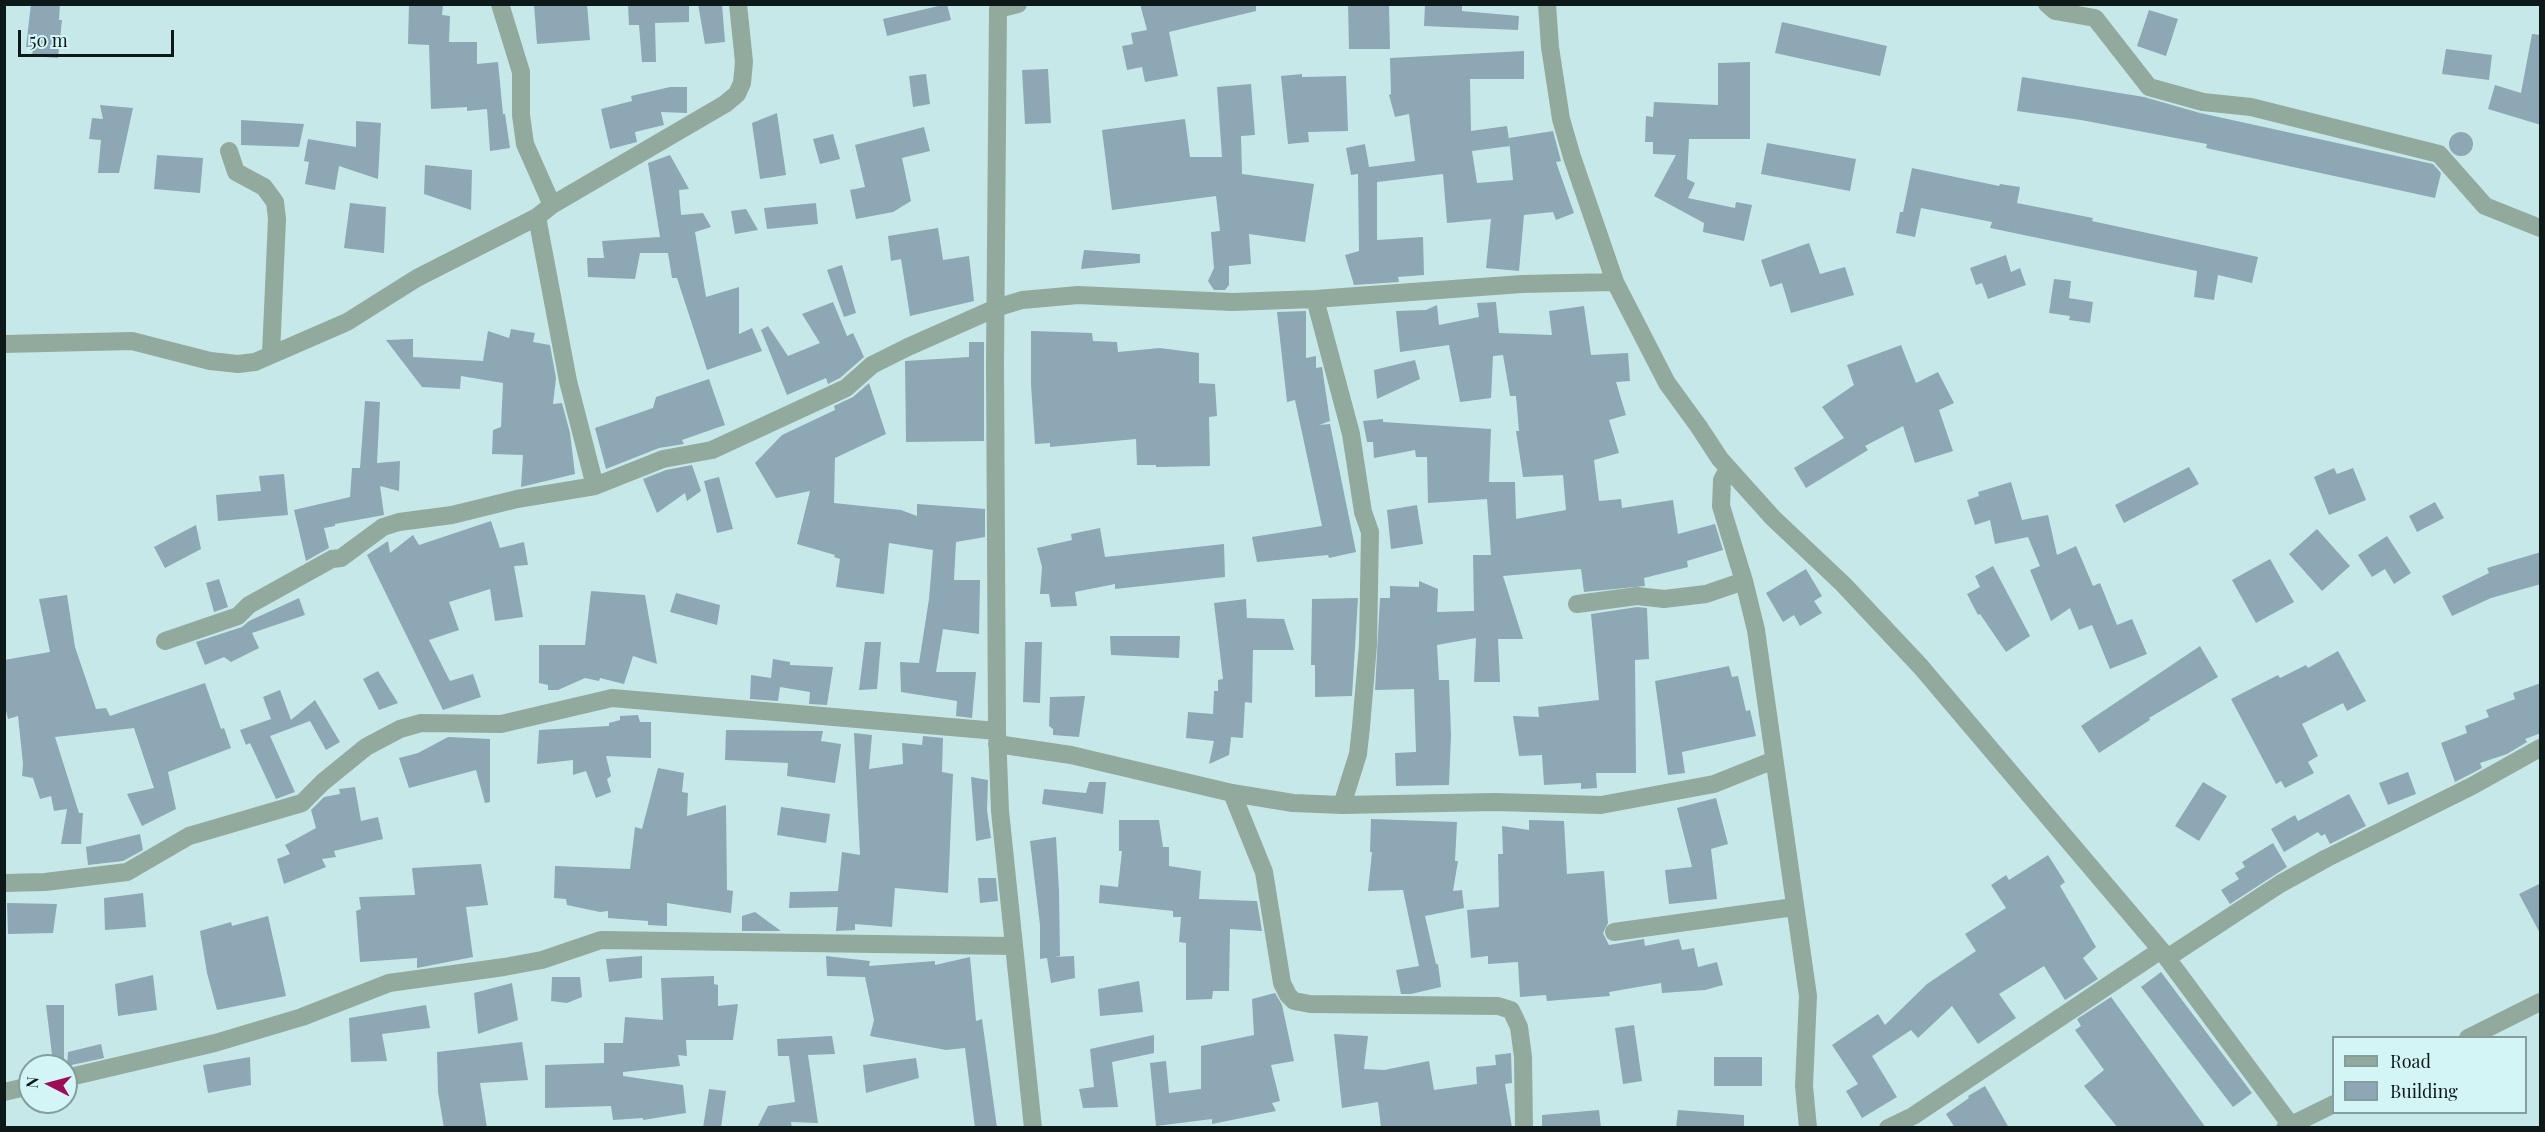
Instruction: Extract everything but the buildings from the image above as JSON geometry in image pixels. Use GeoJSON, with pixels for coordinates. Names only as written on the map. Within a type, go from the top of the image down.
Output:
{"type":"FeatureCollection","features":[{"type":"Feature","properties":{"kind":"street"},"geometry":{"type":"LineString","coordinates":[[500,4],[520,72],[521,115],[525,144],[552,204]]}},
{"type":"Feature","properties":{"kind":"street"},"geometry":{"type":"LineString","coordinates":[[4,344],[132,341],[210,361],[238,364],[255,362],[347,322],[417,278],[537,217],[552,204],[725,104],[736,94],[742,83],[744,62],[738,4]]}},
{"type":"Feature","properties":{"kind":"street"},"geometry":{"type":"LineString","coordinates":[[1018,4],[998,7],[997,737],[1000,811],[1012,946],[1033,1128]]}},
{"type":"Feature","properties":{"kind":"street"},"geometry":{"type":"LineString","coordinates":[[1546,4],[1561,119],[1615,282],[1666,382],[1728,469],[1773,518],[1843,584],[1921,666],[2164,954],[2290,1127],[2332,1105]]}},
{"type":"Feature","properties":{"kind":"street"},"geometry":{"type":"LineString","coordinates":[[2047,4],[2055,11],[2095,18],[2149,87],[2203,102],[2250,107],[2439,154],[2485,206],[2541,228]]}},
{"type":"Feature","properties":{"kind":"street"},"geometry":{"type":"LineString","coordinates":[[229,151],[231,163],[236,172],[264,187],[275,202],[277,219],[272,289],[272,335],[278,351]]}},
{"type":"Feature","properties":{"kind":"street"},"geometry":{"type":"LineString","coordinates":[[537,217],[568,381],[595,486]]}},
{"type":"Feature","properties":{"kind":"street"},"geometry":{"type":"LineString","coordinates":[[165,640],[238,616],[249,605],[332,559],[341,558],[383,527],[452,515],[517,499],[595,486],[663,459],[712,450],[846,388],[872,365],[996,308],[1022,300],[1078,295],[1232,302],[1315,299],[1522,284],[1615,282]]}},
{"type":"Feature","properties":{"kind":"street"},"geometry":{"type":"LineString","coordinates":[[1315,299],[1350,434],[1363,512],[1370,532],[1368,645],[1358,754],[1342,805]]}},
{"type":"Feature","properties":{"kind":"street"},"geometry":{"type":"LineString","coordinates":[[1728,469],[1722,480],[1720,506],[1744,581],[1756,630],[1808,996],[1804,1086],[1808,1128]]}},
{"type":"Feature","properties":{"kind":"street"},"geometry":{"type":"LineString","coordinates":[[1577,604],[1637,596],[1664,599],[1706,594],[1744,581]]}},
{"type":"Feature","properties":{"kind":"street"},"geometry":{"type":"LineString","coordinates":[[4,882],[45,882],[127,872],[189,836],[302,803],[323,782],[366,747],[400,729],[421,723],[501,724],[612,698],[997,737],[1232,793],[1293,803],[1342,805],[1495,802],[1601,805],[1714,784],[1774,760]]}},
{"type":"Feature","properties":{"kind":"street"},"geometry":{"type":"LineString","coordinates":[[1888,1128],[1913,1116],[2164,954],[2289,879],[2472,786],[2541,748]]}},
{"type":"Feature","properties":{"kind":"street"},"geometry":{"type":"LineString","coordinates":[[1232,793],[1264,872],[1282,983],[1288,995],[1294,1001],[1310,1004],[1498,1006],[1511,1010],[1519,1026],[1523,1057],[1524,1128]]}},
{"type":"Feature","properties":{"kind":"street"},"geometry":{"type":"LineString","coordinates":[[1614,932],[1794,907]]}},
{"type":"Feature","properties":{"kind":"street"},"geometry":{"type":"LineString","coordinates":[[78,1075],[215,1043],[302,1017],[389,983],[542,960],[601,940],[1012,946]]}},
{"type":"Feature","properties":{"kind":"street"},"geometry":{"type":"LineString","coordinates":[[2472,1036],[2541,1002]]}}]}
